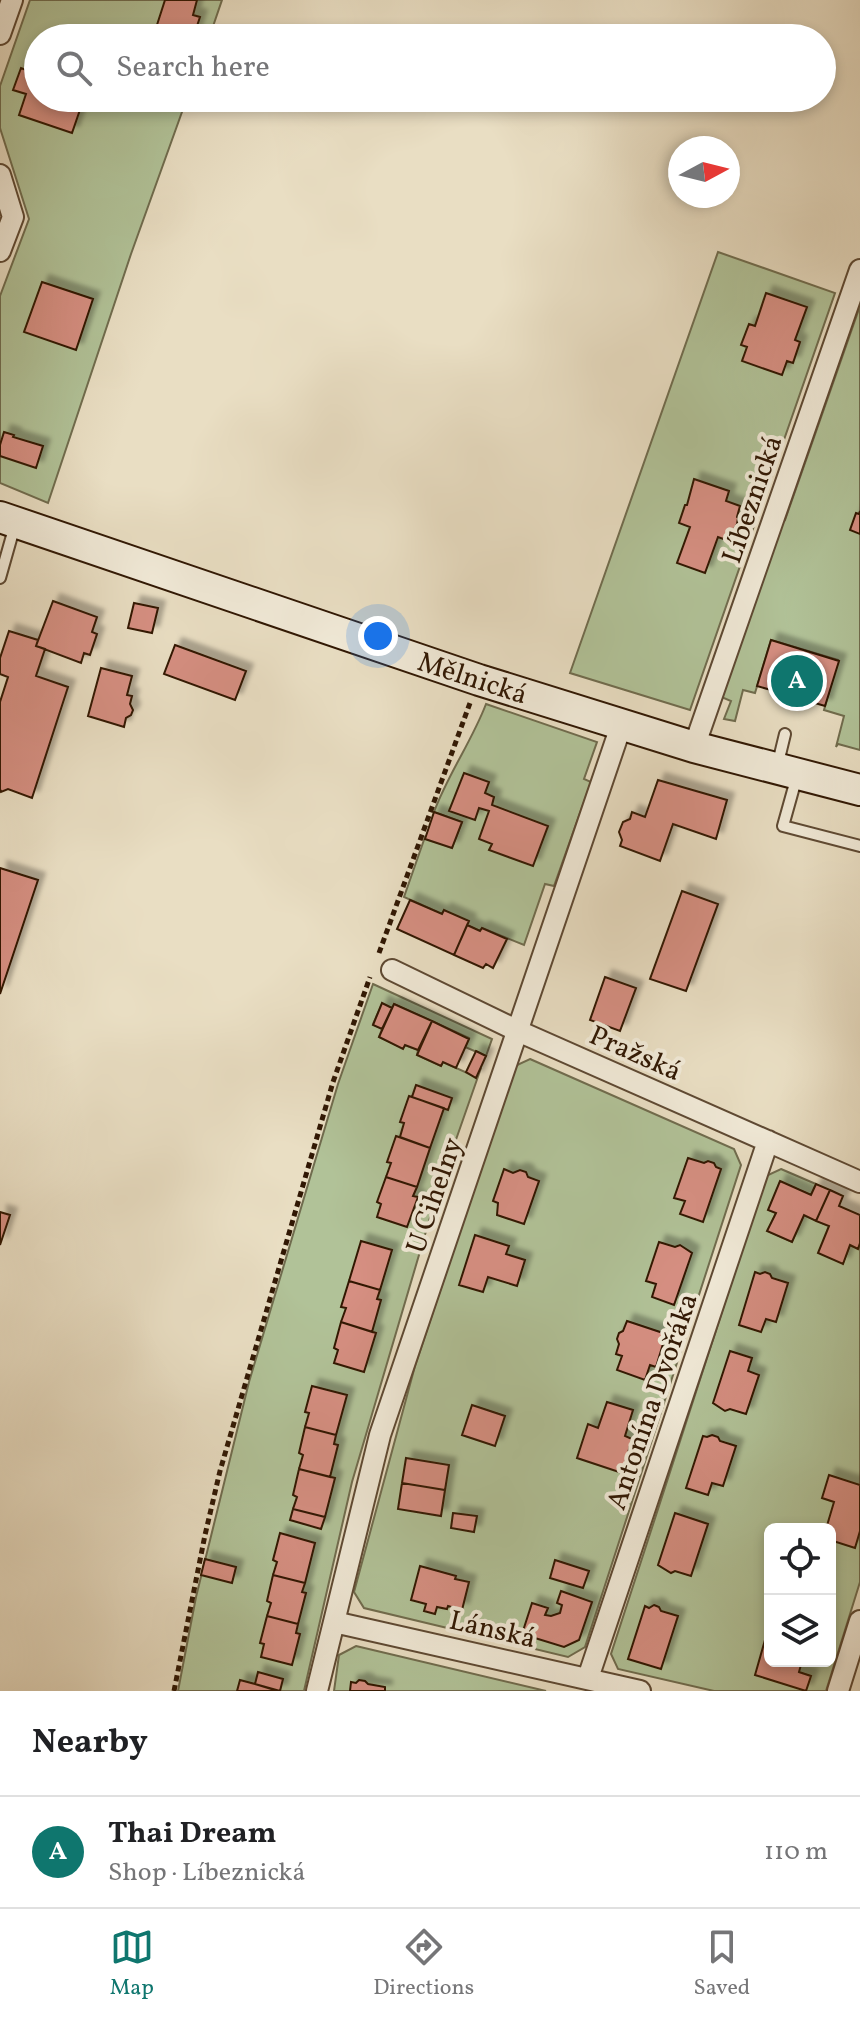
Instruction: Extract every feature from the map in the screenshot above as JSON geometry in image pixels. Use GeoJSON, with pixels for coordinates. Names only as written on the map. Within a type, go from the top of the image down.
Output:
{"type":"FeatureCollection","features":[{"type":"Feature","properties":{"kind":"main road","name":"Mělnická"},"geometry":{"type":"LineString","coordinates":[[8,520],[479,680],[694,747],[860,790]]}},
{"type":"Feature","properties":{"kind":"street"},"geometry":{"type":"LineString","coordinates":[[0,34],[12,0]]}},
{"type":"Feature","properties":{"kind":"street"},"geometry":{"type":"LineString","coordinates":[[0,175],[13,217],[0,251]]}},
{"type":"Feature","properties":{"kind":"street","name":"Líbeznická"},"geometry":{"type":"LineString","coordinates":[[694,747],[860,270]]}},
{"type":"Feature","properties":{"kind":"street","name":"U Cihelny"},"geometry":{"type":"LineString","coordinates":[[317,1691],[380,1435],[622,723]]}},
{"type":"Feature","properties":{"kind":"street","name":"Pražská"},"geometry":{"type":"LineString","coordinates":[[384,966],[518,1031],[860,1182]]}},
{"type":"Feature","properties":{"kind":"street","name":"Antonína Dvořáka"},"geometry":{"type":"LineString","coordinates":[[588,1678],[768,1141]]}},
{"type":"Feature","properties":{"kind":"street"},"geometry":{"type":"LineString","coordinates":[[838,1691],[860,1621]]}},
{"type":"Feature","properties":{"kind":"street","name":"Lánská"},"geometry":{"type":"LineString","coordinates":[[334,1622],[640,1691]]}},
{"type":"Feature","properties":{"kind":"lane"},"geometry":{"type":"LineString","coordinates":[[0,578],[8,520]]}},
{"type":"Feature","properties":{"kind":"lane"},"geometry":{"type":"LineString","coordinates":[[785,734],[787,771],[783,826],[860,846]]}},
{"type":"Feature","properties":{"kind":"path"},"geometry":{"type":"LineString","coordinates":[[384,966],[479,680]]}},
{"type":"Feature","properties":{"kind":"path"},"geometry":{"type":"LineString","coordinates":[[174,1691],[220,1471],[333,1082],[370,977]]}},
{"type":"Feature","properties":{"kind":"green space"},"geometry":{"type":"Polygon","coordinates":[[[30,0],[222,0],[214,24],[24,24],[24,112],[182,112],[48,503],[0,483],[0,296],[29,219],[0,128],[0,86],[30,0]]]}},
{"type":"Feature","properties":{"kind":"green space"},"geometry":{"type":"Polygon","coordinates":[[[718,252],[835,293],[690,710],[570,673],[718,252]]]}},
{"type":"Feature","properties":{"kind":"green space"},"geometry":{"type":"Polygon","coordinates":[[[860,306],[860,750],[838,744],[836,747],[844,716],[824,710],[838,660],[771,640],[755,693],[743,690],[735,721],[724,719],[731,701],[719,696],[860,306]]]}},
{"type":"Feature","properties":{"kind":"green space"},"geometry":{"type":"Polygon","coordinates":[[[486,704],[597,742],[584,779],[591,782],[554,886],[545,884],[524,945],[482,928],[480,931],[444,910],[442,914],[404,897],[425,837],[452,848],[462,822],[434,812],[486,704]]]}},
{"type":"Feature","properties":{"kind":"green space"},"geometry":{"type":"Polygon","coordinates":[[[373,984],[492,1039],[486,1056],[465,1047],[469,1038],[394,1004],[392,1008],[382,1004],[373,1024],[382,1029],[379,1037],[403,1048],[405,1045],[418,1050],[417,1055],[441,1066],[443,1062],[476,1077],[481,1068],[437,1194],[352,1482],[304,1691],[178,1691],[196,1597],[249,1382],[338,1084],[373,984]]]}},
{"type":"Feature","properties":{"kind":"green space"},"geometry":{"type":"Polygon","coordinates":[[[530,1059],[734,1149],[741,1165],[585,1647],[568,1657],[364,1608],[354,1592],[415,1366],[515,1066],[530,1059]]]}},
{"type":"Feature","properties":{"kind":"green space"},"geometry":{"type":"Polygon","coordinates":[[[781,1169],[816,1184],[811,1195],[780,1182],[769,1210],[776,1213],[768,1231],[792,1242],[804,1215],[829,1226],[843,1263],[850,1245],[857,1248],[860,1243],[860,1582],[836,1659],[836,1523],[764,1523],[764,1667],[833,1667],[826,1691],[714,1691],[618,1669],[611,1654],[766,1176],[781,1169]]]}},
{"type":"Feature","properties":{"kind":"green space"},"geometry":{"type":"Polygon","coordinates":[[[356,1646],[546,1691],[334,1691],[339,1655],[356,1646]]]}},
{"type":"Feature","properties":{"kind":"building"},"geometry":{"type":"Polygon","coordinates":[[[165,0],[197,0],[193,15],[200,17],[198,24],[157,24],[165,0]]]}},
{"type":"Feature","properties":{"kind":"building"},"geometry":{"type":"Polygon","coordinates":[[[21,68],[24,69],[24,93],[13,90],[21,68]]]}},
{"type":"Feature","properties":{"kind":"building"},"geometry":{"type":"Polygon","coordinates":[[[24,100],[24,112],[79,112],[72,133],[19,115],[24,100]]]}},
{"type":"Feature","properties":{"kind":"building"},"geometry":{"type":"Polygon","coordinates":[[[42,282],[93,299],[76,350],[24,332],[42,282]]]}},
{"type":"Feature","properties":{"kind":"building"},"geometry":{"type":"Polygon","coordinates":[[[766,293],[807,307],[795,340],[800,342],[793,363],[787,361],[782,375],[742,361],[747,347],[741,345],[749,324],[755,326],[766,293]]]}},
{"type":"Feature","properties":{"kind":"building"},"geometry":{"type":"Polygon","coordinates":[[[4,432],[43,446],[36,468],[0,456],[4,432]]]}},
{"type":"Feature","properties":{"kind":"building"},"geometry":{"type":"Polygon","coordinates":[[[694,479],[729,491],[726,501],[740,506],[737,524],[729,541],[718,537],[705,573],[677,563],[690,527],[679,523],[694,479]]]}},
{"type":"Feature","properties":{"kind":"building"},"geometry":{"type":"Polygon","coordinates":[[[860,511],[860,534],[850,530],[856,513],[860,511]]]}},
{"type":"Feature","properties":{"kind":"building"},"geometry":{"type":"Polygon","coordinates":[[[53,601],[97,617],[92,632],[97,634],[90,655],[84,653],[81,663],[36,646],[53,601]]]}},
{"type":"Feature","properties":{"kind":"building"},"geometry":{"type":"Polygon","coordinates":[[[134,603],[158,608],[152,633],[128,628],[134,603]]]}},
{"type":"Feature","properties":{"kind":"building"},"geometry":{"type":"Polygon","coordinates":[[[9,631],[38,640],[36,646],[45,649],[36,676],[68,687],[32,798],[8,789],[1,792],[0,789],[0,702],[8,677],[0,674],[0,658],[9,631]]]}},
{"type":"Feature","properties":{"kind":"building"},"geometry":{"type":"Polygon","coordinates":[[[771,640],[839,661],[825,706],[798,698],[797,702],[784,698],[785,694],[757,686],[771,640]]]}},
{"type":"Feature","properties":{"kind":"building"},"geometry":{"type":"Polygon","coordinates":[[[175,645],[246,671],[235,700],[164,674],[175,645]]]}},
{"type":"Feature","properties":{"kind":"building"},"geometry":{"type":"Polygon","coordinates":[[[101,668],[132,676],[127,695],[132,696],[130,704],[133,710],[126,718],[124,727],[88,716],[101,668]]]}},
{"type":"Feature","properties":{"kind":"building"},"geometry":{"type":"Polygon","coordinates":[[[464,773],[489,782],[485,793],[494,797],[492,805],[548,826],[533,866],[489,850],[492,844],[479,839],[489,811],[479,808],[475,820],[449,811],[464,773]]]}},
{"type":"Feature","properties":{"kind":"building"},"geometry":{"type":"Polygon","coordinates":[[[658,780],[727,800],[716,839],[673,824],[660,861],[620,846],[622,840],[619,832],[623,822],[630,819],[632,812],[645,817],[658,780]]]}},
{"type":"Feature","properties":{"kind":"building"},"geometry":{"type":"Polygon","coordinates":[[[434,812],[462,822],[452,848],[425,839],[434,812]]]}},
{"type":"Feature","properties":{"kind":"building"},"geometry":{"type":"Polygon","coordinates":[[[0,868],[38,880],[0,994],[0,868]]]}},
{"type":"Feature","properties":{"kind":"building"},"geometry":{"type":"Polygon","coordinates":[[[682,891],[718,904],[686,991],[650,979],[682,891]]]}},
{"type":"Feature","properties":{"kind":"building"},"geometry":{"type":"Polygon","coordinates":[[[410,900],[442,914],[444,910],[469,921],[454,955],[397,929],[410,900]]]}},
{"type":"Feature","properties":{"kind":"building"},"geometry":{"type":"Polygon","coordinates":[[[467,925],[507,939],[493,968],[486,964],[483,968],[454,955],[467,925]]]}},
{"type":"Feature","properties":{"kind":"building"},"geometry":{"type":"Polygon","coordinates":[[[605,977],[636,988],[620,1031],[590,1020],[605,977]]]}},
{"type":"Feature","properties":{"kind":"building"},"geometry":{"type":"Polygon","coordinates":[[[382,1003],[392,1008],[382,1029],[373,1025],[382,1003]]]}},
{"type":"Feature","properties":{"kind":"building"},"geometry":{"type":"Polygon","coordinates":[[[394,1004],[432,1021],[418,1050],[405,1045],[403,1049],[379,1037],[394,1004]]]}},
{"type":"Feature","properties":{"kind":"building"},"geometry":{"type":"Polygon","coordinates":[[[432,1021],[469,1039],[456,1068],[443,1062],[441,1066],[417,1055],[432,1021]]]}},
{"type":"Feature","properties":{"kind":"building"},"geometry":{"type":"Polygon","coordinates":[[[476,1051],[486,1056],[476,1078],[466,1072],[476,1051]]]}},
{"type":"Feature","properties":{"kind":"building"},"geometry":{"type":"Polygon","coordinates":[[[416,1085],[452,1098],[448,1110],[412,1097],[416,1085]]]}},
{"type":"Feature","properties":{"kind":"building"},"geometry":{"type":"Polygon","coordinates":[[[409,1096],[444,1108],[430,1148],[400,1137],[404,1123],[400,1122],[409,1096]]]}},
{"type":"Feature","properties":{"kind":"building"},"geometry":{"type":"Polygon","coordinates":[[[396,1136],[430,1148],[417,1187],[386,1177],[391,1163],[387,1162],[396,1136]]]}},
{"type":"Feature","properties":{"kind":"building"},"geometry":{"type":"Polygon","coordinates":[[[688,1158],[714,1163],[721,1169],[703,1222],[680,1214],[685,1201],[674,1198],[688,1158]]]}},
{"type":"Feature","properties":{"kind":"building"},"geometry":{"type":"Polygon","coordinates":[[[504,1169],[513,1173],[520,1170],[526,1172],[528,1177],[539,1181],[524,1224],[497,1215],[498,1203],[493,1201],[504,1169]]]}},
{"type":"Feature","properties":{"kind":"building"},"geometry":{"type":"Polygon","coordinates":[[[386,1177],[417,1187],[413,1196],[418,1197],[407,1227],[377,1217],[381,1204],[377,1202],[386,1177]]]}},
{"type":"Feature","properties":{"kind":"building"},"geometry":{"type":"Polygon","coordinates":[[[780,1181],[811,1195],[816,1184],[830,1190],[816,1221],[804,1215],[792,1242],[767,1231],[776,1213],[768,1210],[780,1181]]]}},
{"type":"Feature","properties":{"kind":"building"},"geometry":{"type":"Polygon","coordinates":[[[830,1190],[843,1196],[839,1206],[860,1215],[858,1249],[850,1245],[843,1264],[818,1253],[829,1226],[816,1221],[830,1190]]]}},
{"type":"Feature","properties":{"kind":"building"},"geometry":{"type":"Polygon","coordinates":[[[0,1212],[10,1215],[0,1245],[0,1212]]]}},
{"type":"Feature","properties":{"kind":"building"},"geometry":{"type":"Polygon","coordinates":[[[475,1235],[509,1246],[506,1254],[525,1260],[517,1286],[488,1277],[483,1292],[459,1285],[475,1235]]]}},
{"type":"Feature","properties":{"kind":"building"},"geometry":{"type":"Polygon","coordinates":[[[361,1241],[392,1250],[380,1290],[349,1281],[361,1241]]]}},
{"type":"Feature","properties":{"kind":"building"},"geometry":{"type":"Polygon","coordinates":[[[659,1242],[675,1247],[680,1245],[692,1253],[674,1305],[652,1297],[656,1284],[646,1281],[659,1242]]]}},
{"type":"Feature","properties":{"kind":"building"},"geometry":{"type":"Polygon","coordinates":[[[755,1272],[765,1272],[788,1283],[776,1322],[766,1319],[761,1332],[739,1325],[755,1272]]]}},
{"type":"Feature","properties":{"kind":"building"},"geometry":{"type":"Polygon","coordinates":[[[349,1281],[380,1290],[377,1299],[381,1300],[372,1332],[341,1322],[346,1308],[341,1307],[349,1281]]]}},
{"type":"Feature","properties":{"kind":"building"},"geometry":{"type":"Polygon","coordinates":[[[627,1321],[666,1334],[656,1367],[650,1365],[645,1380],[617,1370],[622,1356],[616,1354],[617,1339],[627,1321]]]}},
{"type":"Feature","properties":{"kind":"building"},"geometry":{"type":"Polygon","coordinates":[[[341,1322],[376,1333],[364,1372],[334,1363],[338,1350],[334,1348],[341,1322]]]}},
{"type":"Feature","properties":{"kind":"building"},"geometry":{"type":"Polygon","coordinates":[[[730,1351],[752,1358],[748,1371],[759,1375],[746,1414],[730,1409],[725,1411],[713,1403],[730,1351]]]}},
{"type":"Feature","properties":{"kind":"building"},"geometry":{"type":"Polygon","coordinates":[[[312,1386],[347,1395],[336,1435],[305,1427],[309,1413],[305,1412],[312,1386]]]}},
{"type":"Feature","properties":{"kind":"building"},"geometry":{"type":"Polygon","coordinates":[[[607,1402],[633,1410],[625,1436],[632,1439],[622,1473],[577,1458],[588,1424],[598,1428],[607,1402]]]}},
{"type":"Feature","properties":{"kind":"building"},"geometry":{"type":"Polygon","coordinates":[[[472,1405],[505,1416],[495,1446],[462,1435],[472,1405]]]}},
{"type":"Feature","properties":{"kind":"building"},"geometry":{"type":"Polygon","coordinates":[[[305,1427],[336,1435],[334,1444],[338,1445],[330,1477],[299,1469],[305,1427]]]}},
{"type":"Feature","properties":{"kind":"building"},"geometry":{"type":"Polygon","coordinates":[[[712,1435],[736,1446],[723,1486],[712,1483],[708,1495],[686,1488],[703,1436],[712,1435]]]}},
{"type":"Feature","properties":{"kind":"building"},"geometry":{"type":"Polygon","coordinates":[[[406,1458],[449,1465],[445,1490],[402,1483],[406,1458]]]}},
{"type":"Feature","properties":{"kind":"building"},"geometry":{"type":"Polygon","coordinates":[[[299,1469],[335,1478],[325,1517],[293,1509],[299,1469]]]}},
{"type":"Feature","properties":{"kind":"building"},"geometry":{"type":"Polygon","coordinates":[[[829,1475],[860,1485],[860,1531],[855,1548],[836,1542],[836,1523],[828,1523],[834,1502],[822,1498],[829,1475]]]}},
{"type":"Feature","properties":{"kind":"building"},"geometry":{"type":"Polygon","coordinates":[[[402,1483],[445,1490],[441,1516],[398,1509],[402,1483]]]}},
{"type":"Feature","properties":{"kind":"building"},"geometry":{"type":"Polygon","coordinates":[[[293,1509],[325,1517],[321,1529],[290,1520],[293,1509]]]}},
{"type":"Feature","properties":{"kind":"building"},"geometry":{"type":"Polygon","coordinates":[[[453,1513],[477,1516],[474,1532],[451,1528],[453,1513]]]}},
{"type":"Feature","properties":{"kind":"building"},"geometry":{"type":"Polygon","coordinates":[[[675,1513],[708,1524],[691,1576],[675,1571],[671,1573],[658,1565],[675,1513]]]}},
{"type":"Feature","properties":{"kind":"building"},"geometry":{"type":"Polygon","coordinates":[[[280,1533],[315,1543],[305,1583],[273,1575],[277,1562],[273,1560],[280,1533]]]}},
{"type":"Feature","properties":{"kind":"building"},"geometry":{"type":"Polygon","coordinates":[[[205,1559],[236,1567],[232,1583],[201,1575],[205,1559]]]}},
{"type":"Feature","properties":{"kind":"building"},"geometry":{"type":"Polygon","coordinates":[[[555,1560],[589,1571],[583,1588],[550,1578],[555,1560]]]}},
{"type":"Feature","properties":{"kind":"building"},"geometry":{"type":"Polygon","coordinates":[[[420,1566],[469,1582],[462,1610],[437,1607],[435,1614],[424,1611],[426,1604],[411,1600],[420,1566]]]}},
{"type":"Feature","properties":{"kind":"building"},"geometry":{"type":"Polygon","coordinates":[[[273,1575],[305,1583],[302,1592],[306,1593],[298,1624],[267,1616],[273,1575]]]}},
{"type":"Feature","properties":{"kind":"building"},"geometry":{"type":"Polygon","coordinates":[[[561,1591],[592,1602],[579,1640],[564,1647],[522,1634],[532,1603],[548,1608],[545,1615],[560,1613],[562,1605],[557,1603],[561,1591]]]}},
{"type":"Feature","properties":{"kind":"building"},"geometry":{"type":"Polygon","coordinates":[[[654,1605],[661,1611],[678,1616],[661,1669],[628,1659],[645,1606],[649,1608],[654,1605]]]}},
{"type":"Feature","properties":{"kind":"building"},"geometry":{"type":"Polygon","coordinates":[[[267,1616],[298,1624],[296,1633],[300,1634],[292,1665],[261,1657],[264,1644],[260,1643],[267,1616]]]}},
{"type":"Feature","properties":{"kind":"building"},"geometry":{"type":"Polygon","coordinates":[[[764,1644],[764,1667],[800,1667],[799,1672],[811,1676],[806,1691],[755,1675],[764,1644]]]}},
{"type":"Feature","properties":{"kind":"building"},"geometry":{"type":"Polygon","coordinates":[[[258,1672],[283,1679],[280,1691],[255,1684],[258,1672]]]}},
{"type":"Feature","properties":{"kind":"building"},"geometry":{"type":"Polygon","coordinates":[[[240,1680],[255,1684],[278,1691],[237,1691],[240,1680]]]}},
{"type":"Feature","properties":{"kind":"building"},"geometry":{"type":"Polygon","coordinates":[[[359,1680],[385,1687],[385,1691],[350,1691],[351,1682],[359,1680]]]}},
{"type":"Feature","properties":{"kind":"place","name":"Thai Dream"},"geometry":{"type":"Point","coordinates":[797,681]}}]}
